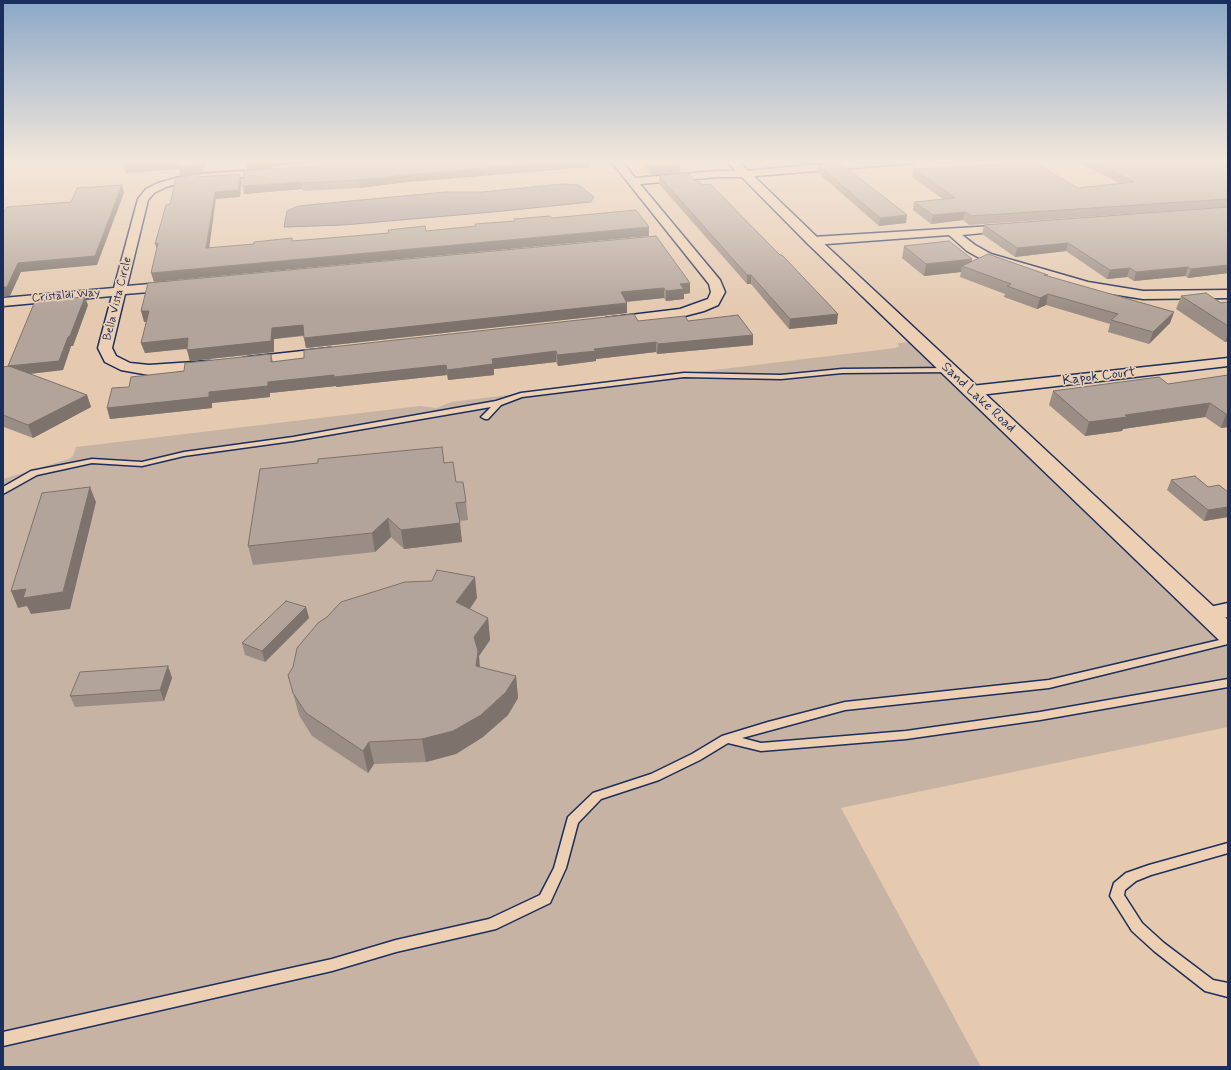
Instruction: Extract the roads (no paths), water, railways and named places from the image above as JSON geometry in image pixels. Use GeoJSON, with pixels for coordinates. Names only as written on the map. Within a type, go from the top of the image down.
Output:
{"type":"FeatureCollection","features":[{"type":"Feature","properties":{"kind":"street","name":"Bella Vista Circle"},"geometry":{"type":"LineString","coordinates":[[141,210],[105,348],[110,359],[126,367],[150,370],[223,364]]}},
{"type":"Feature","properties":{"kind":"street"},"geometry":{"type":"LineString","coordinates":[[602,322],[680,313],[699,308],[713,302],[718,292],[714,284],[655,210]]}},
{"type":"Feature","properties":{"kind":"street","name":"Sand Lake Road"},"geometry":{"type":"LineString","coordinates":[[781,210],[1228,634]]}},
{"type":"Feature","properties":{"kind":"street"},"geometry":{"type":"LineString","coordinates":[[813,241],[1021,227]]}},
{"type":"Feature","properties":{"kind":"street"},"geometry":{"type":"LineString","coordinates":[[952,232],[971,248],[987,257],[1087,286],[1143,295],[1228,294]]}},
{"type":"Feature","properties":{"kind":"street"},"geometry":{"type":"LineString","coordinates":[[662,240],[678,238]]}},
{"type":"Feature","properties":{"kind":"street","name":"Cristaldi Way"},"geometry":{"type":"LineString","coordinates":[[3,302],[183,285]]}},
{"type":"Feature","properties":{"kind":"street"},"geometry":{"type":"LineString","coordinates":[[239,362],[341,350]]}},
{"type":"Feature","properties":{"kind":"street","name":"Kapok Court"},"geometry":{"type":"LineString","coordinates":[[971,391],[1228,362]]}},
{"type":"Feature","properties":{"kind":"street"},"geometry":{"type":"LineString","coordinates":[[1207,614],[1228,610]]}},
{"type":"Feature","properties":{"kind":"lane"},"geometry":{"type":"LineString","coordinates":[[3,491],[34,473],[92,461],[142,464],[184,454],[293,439],[498,403],[521,395],[684,375],[781,377],[842,370],[949,370]]}},
{"type":"Feature","properties":{"kind":"lane"},"geometry":{"type":"LineString","coordinates":[[485,417],[498,403]]}},
{"type":"Feature","properties":{"kind":"lane"},"geometry":{"type":"LineString","coordinates":[[3,1039],[332,965],[396,946],[491,926],[545,899],[560,868],[572,821],[597,796],[655,777],[696,757],[726,739],[768,726],[845,706],[1049,684],[1228,641]]}},
{"type":"Feature","properties":{"kind":"lane"},"geometry":{"type":"LineString","coordinates":[[726,739],[760,747],[906,735],[1040,716],[1228,683]]}},
{"type":"Feature","properties":{"kind":"lane"},"geometry":{"type":"LineString","coordinates":[[1228,848],[1149,870],[1131,877],[1119,886],[1117,896],[1137,926],[1159,947],[1210,986],[1228,990]]}}]}
